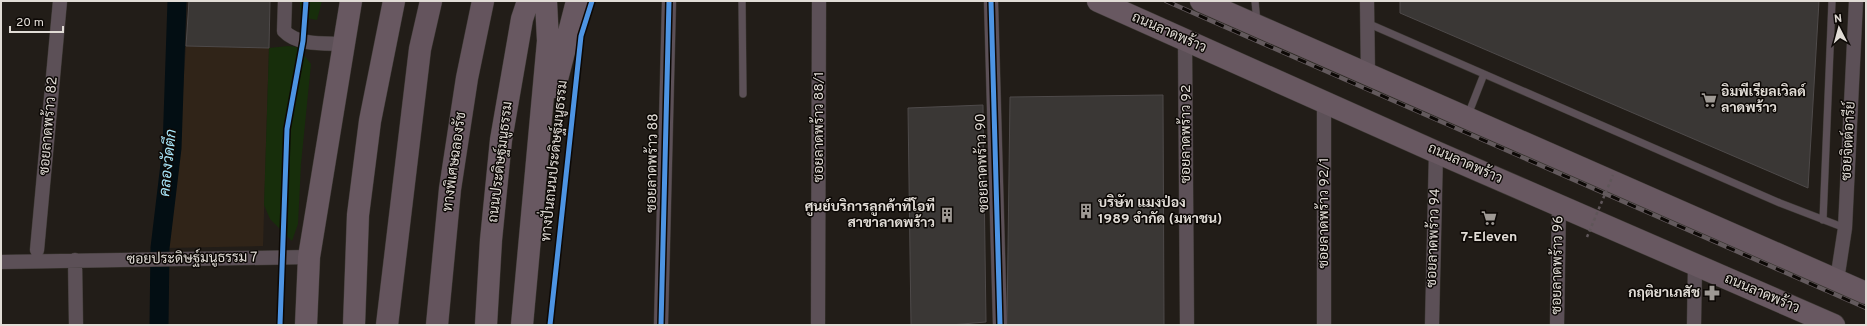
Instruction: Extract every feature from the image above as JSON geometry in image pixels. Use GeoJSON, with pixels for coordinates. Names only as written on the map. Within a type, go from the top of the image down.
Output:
{"type":"FeatureCollection","features":[{"type":"Feature","properties":{"kind":"highway"},"geometry":{"type":"LineString","coordinates":[[387,325],[420,48],[431,1]]}},
{"type":"Feature","properties":{"kind":"highway","name":"ทางพิเศษฉลองรัช"},"geometry":{"type":"LineString","coordinates":[[437,325],[450,189],[467,78],[483,1]]}},
{"type":"Feature","properties":{"kind":"main road"},"geometry":{"type":"LineString","coordinates":[[306,325],[309,258],[351,1]]}},
{"type":"Feature","properties":{"kind":"main road"},"geometry":{"type":"LineString","coordinates":[[338,84],[361,1]]}},
{"type":"Feature","properties":{"kind":"main road"},"geometry":{"type":"LineString","coordinates":[[354,325],[358,215],[372,114],[394,1]]}},
{"type":"Feature","properties":{"kind":"main road","name":"ถนนประดิษฐ์มนูธรรม"},"geometry":{"type":"LineString","coordinates":[[486,325],[491,240],[501,140],[522,19],[528,1]]}},
{"type":"Feature","properties":{"kind":"main road"},"geometry":{"type":"LineString","coordinates":[[522,325],[548,41],[546,1]]}},
{"type":"Feature","properties":{"kind":"main road"},"geometry":{"type":"LineString","coordinates":[[538,162],[576,1]]}},
{"type":"Feature","properties":{"kind":"main road","name":"ถนนลาดพร้าว"},"geometry":{"type":"LineString","coordinates":[[1098,1],[1436,152],[1834,325]]}},
{"type":"Feature","properties":{"kind":"main road"},"geometry":{"type":"LineString","coordinates":[[1201,1],[1866,293]]}},
{"type":"Feature","properties":{"kind":"street","name":"ซอยลาดพร้าว 82"},"geometry":{"type":"LineString","coordinates":[[38,250],[60,1]]}},
{"type":"Feature","properties":{"kind":"street"},"geometry":{"type":"LineString","coordinates":[[284,1],[284,31],[290,38],[308,42],[344,44]]}},
{"type":"Feature","properties":{"kind":"street","name":"ซอยลาดพร้าว 88"},"geometry":{"type":"LineString","coordinates":[[661,325],[669,1]]}},
{"type":"Feature","properties":{"kind":"street","name":"ซอยลาดพร้าว 88/1"},"geometry":{"type":"LineString","coordinates":[[818,325],[819,1]]}},
{"type":"Feature","properties":{"kind":"street","name":"ซอยลาดพร้าว 90"},"geometry":{"type":"LineString","coordinates":[[991,1],[1000,325]]}},
{"type":"Feature","properties":{"kind":"street"},"geometry":{"type":"LineString","coordinates":[[1367,1],[1366,23],[1368,75]]}},
{"type":"Feature","properties":{"kind":"street","name":"ซอยจิตต์อารีย์"},"geometry":{"type":"LineString","coordinates":[[1837,280],[1845,228],[1856,1]]}},
{"type":"Feature","properties":{"kind":"street","name":"ซอยลาดพร้าว 92"},"geometry":{"type":"LineString","coordinates":[[1185,39],[1187,325]]}},
{"type":"Feature","properties":{"kind":"street","name":"ซอยลาดพร้าว 92/1"},"geometry":{"type":"LineString","coordinates":[[1324,102],[1324,325]]}},
{"type":"Feature","properties":{"kind":"street","name":"ซอยลาดพร้าว 94"},"geometry":{"type":"LineString","coordinates":[[1432,325],[1436,152]]}},
{"type":"Feature","properties":{"kind":"street","name":"ซอยลาดพร้าว 96"},"geometry":{"type":"LineString","coordinates":[[1557,325],[1558,205]]}},
{"type":"Feature","properties":{"kind":"street","name":"ซอยประดิษฐ์มนูธรรม 7"},"geometry":{"type":"LineString","coordinates":[[1,262],[309,258]]}},
{"type":"Feature","properties":{"kind":"street"},"geometry":{"type":"LineString","coordinates":[[75,260],[76,325]]}},
{"type":"Feature","properties":{"kind":"street"},"geometry":{"type":"LineString","coordinates":[[1694,325],[1695,265]]}},
{"type":"Feature","properties":{"kind":"lane"},"geometry":{"type":"LineString","coordinates":[[742,1],[743,94]]}},
{"type":"Feature","properties":{"kind":"lane"},"geometry":{"type":"LineString","coordinates":[[1255,1],[1257,26]]}},
{"type":"Feature","properties":{"kind":"lane"},"geometry":{"type":"LineString","coordinates":[[1823,220],[1832,1]]}},
{"type":"Feature","properties":{"kind":"lane"},"geometry":{"type":"LineString","coordinates":[[1366,23],[1823,220],[1845,228]]}},
{"type":"Feature","properties":{"kind":"lane"},"geometry":{"type":"LineString","coordinates":[[1467,118],[1484,74]]}},
{"type":"Feature","properties":{"kind":"path"},"geometry":{"type":"LineString","coordinates":[[1587,237],[1613,175]]}},
{"type":"Feature","properties":{"kind":"shaded area"},"geometry":{"type":"Polygon","coordinates":[[[186,46],[269,48],[263,246],[166,248],[178,160],[186,46]]]}},
{"type":"Feature","properties":{"kind":"green space"},"geometry":{"type":"Polygon","coordinates":[[[300,1],[322,1],[317,20],[301,17],[300,1]]]}},
{"type":"Feature","properties":{"kind":"green space"},"geometry":{"type":"Polygon","coordinates":[[[288,46],[297,47],[311,64],[301,164],[298,224],[292,241],[270,219],[264,205],[269,48],[288,46]]]}},
{"type":"Feature","properties":{"kind":"building"},"geometry":{"type":"Polygon","coordinates":[[[189,1],[270,1],[269,48],[186,46],[189,1]]]}},
{"type":"Feature","properties":{"kind":"building","name":"อิมพีเรียลเวิลด์ ลาดพร้าว"},"geometry":{"type":"Polygon","coordinates":[[[1400,1],[1819,1],[1808,188],[1400,13],[1400,1]]]}},
{"type":"Feature","properties":{"kind":"building","name":"บริษัท แมงป่อง 1989 จำกัด (มหาชน)"},"geometry":{"type":"Polygon","coordinates":[[[1163,95],[1164,325],[1007,325],[1010,97],[1163,95]]]}},
{"type":"Feature","properties":{"kind":"building","name":"ศูนย์บริการลูกค้าทีโอที สาขาลาดพร้าว"},"geometry":{"type":"Polygon","coordinates":[[[983,105],[986,322],[950,325],[911,325],[908,108],[983,105]]]}},
{"type":"Feature","properties":{"kind":"waterway","name":"คลองวัดตึก"},"geometry":{"type":"LineString","coordinates":[[159,325],[160,248],[172,148],[177,1]]}},
{"type":"Feature","properties":{"kind":"railway"},"geometry":{"type":"LineString","coordinates":[[1166,1],[1866,308]]}},
{"type":"Feature","properties":{"kind":"cycle path"},"geometry":{"type":"LineString","coordinates":[[280,325],[287,129],[303,41],[306,1]]}},
{"type":"Feature","properties":{"kind":"cycle path","name":"ทางปั่นถนนประดิษฐ์มนูธรรม"},"geometry":{"type":"LineString","coordinates":[[550,325],[581,36],[592,1]]}},
{"type":"Feature","properties":{"kind":"cycle path"},"geometry":{"type":"LineString","coordinates":[[661,325],[669,1]]}},
{"type":"Feature","properties":{"kind":"cycle path"},"geometry":{"type":"LineString","coordinates":[[991,1],[1000,325]]}},
{"type":"Feature","properties":{"kind":"place","name":"อิมพีเรียลเวิลด์ ลาดพร้าว"},"geometry":{"type":"Point","coordinates":[1709,100]}},
{"type":"Feature","properties":{"kind":"place","name":"บริษัท แมงป่อง 1989 จำกัด (มหาชน)"},"geometry":{"type":"Point","coordinates":[1086,211]}},
{"type":"Feature","properties":{"kind":"place","name":"ศูนย์บริการลูกค้าทีโอที สาขาลาดพร้าว"},"geometry":{"type":"Point","coordinates":[947,215]}},
{"type":"Feature","properties":{"kind":"place","name":"7-Eleven"},"geometry":{"type":"Point","coordinates":[1489,218]}},
{"type":"Feature","properties":{"kind":"place","name":"กฤติยาเภสัช"},"geometry":{"type":"Point","coordinates":[1712,293]}}]}
